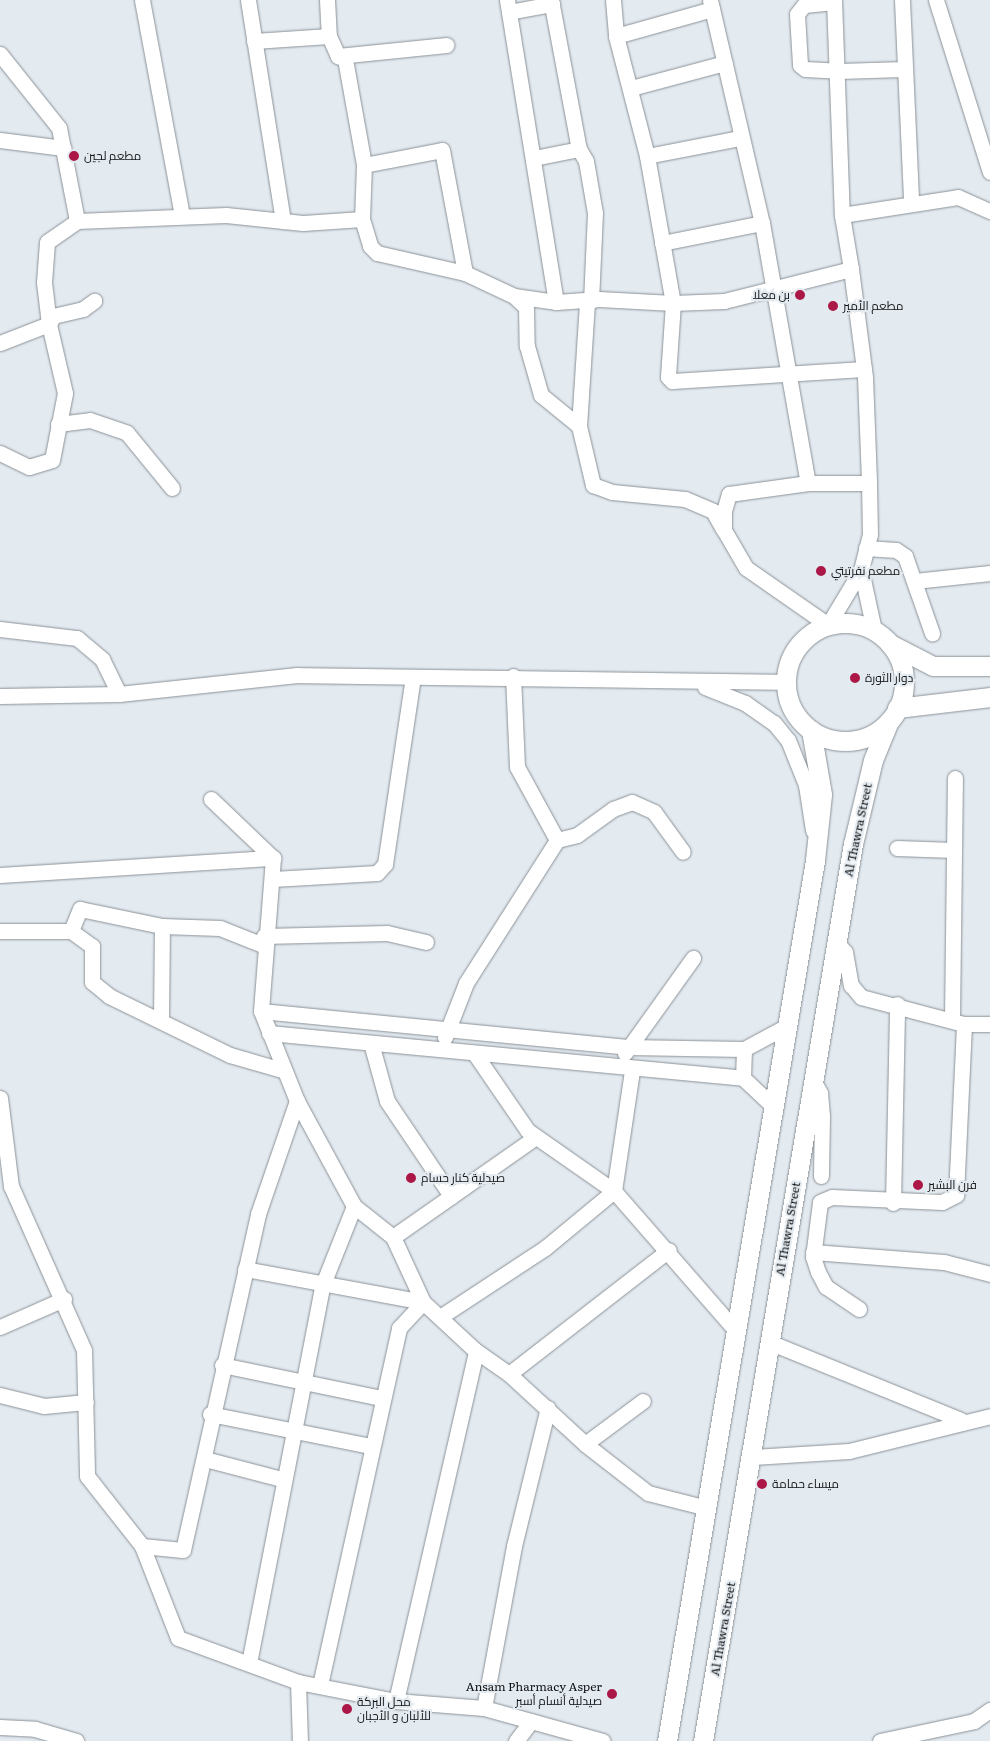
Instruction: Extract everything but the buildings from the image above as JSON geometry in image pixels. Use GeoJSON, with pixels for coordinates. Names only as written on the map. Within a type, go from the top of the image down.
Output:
{"type":"FeatureCollection","features":[{"type":"Feature","properties":{"kind":"main road"},"geometry":{"type":"LineString","coordinates":[[890,644],[903,676],[893,714],[876,732],[843,741],[811,730],[798,717],[786,682],[798,646],[828,625],[859,624],[874,630],[890,644],[933,666],[990,666]]}},
{"type":"Feature","properties":{"kind":"main road"},"geometry":{"type":"LineString","coordinates":[[893,714],[990,697]]}},
{"type":"Feature","properties":{"kind":"main road","name":"Al Thawra Street"},"geometry":{"type":"LineString","coordinates":[[703,1741],[753,1457],[769,1342],[837,943],[872,760],[893,714]]}},
{"type":"Feature","properties":{"kind":"main road"},"geometry":{"type":"LineString","coordinates":[[667,1741],[815,860],[822,794],[811,730]]}},
{"type":"Feature","properties":{"kind":"street"},"geometry":{"type":"LineString","coordinates":[[142,0],[182,215]]}},
{"type":"Feature","properties":{"kind":"street"},"geometry":{"type":"LineString","coordinates":[[248,0],[283,221]]}},
{"type":"Feature","properties":{"kind":"street"},"geometry":{"type":"LineString","coordinates":[[327,0],[329,36],[338,56],[345,59],[364,165],[362,218],[370,246],[377,253],[465,273],[514,296],[556,302],[673,303],[724,301],[851,269]]}},
{"type":"Feature","properties":{"kind":"street"},"geometry":{"type":"LineString","coordinates":[[613,0],[616,36],[631,88],[647,156],[673,303],[667,371],[672,381],[864,369]]}},
{"type":"Feature","properties":{"kind":"street"},"geometry":{"type":"LineString","coordinates":[[902,0],[911,202]]}},
{"type":"Feature","properties":{"kind":"street"},"geometry":{"type":"LineString","coordinates":[[936,0],[990,172]]}},
{"type":"Feature","properties":{"kind":"street"},"geometry":{"type":"LineString","coordinates":[[556,302],[508,6],[552,2],[579,150],[586,162],[595,214],[579,426],[593,485],[612,492],[686,499],[713,511],[746,568],[828,625],[860,570],[866,548],[869,483],[864,369],[842,215],[838,71],[834,1],[804,4],[799,9],[797,57],[805,69],[838,71],[905,69]]}},
{"type":"Feature","properties":{"kind":"street"},"geometry":{"type":"LineString","coordinates":[[616,36],[711,5],[740,138],[762,223],[791,374],[808,483]]}},
{"type":"Feature","properties":{"kind":"street"},"geometry":{"type":"LineString","coordinates":[[254,42],[300,34],[329,36]]}},
{"type":"Feature","properties":{"kind":"street"},"geometry":{"type":"LineString","coordinates":[[338,56],[446,45]]}},
{"type":"Feature","properties":{"kind":"street"},"geometry":{"type":"LineString","coordinates":[[0,54],[59,128],[76,221]]}},
{"type":"Feature","properties":{"kind":"street"},"geometry":{"type":"LineString","coordinates":[[631,88],[725,63]]}},
{"type":"Feature","properties":{"kind":"street"},"geometry":{"type":"LineString","coordinates":[[647,156],[740,138]]}},
{"type":"Feature","properties":{"kind":"street"},"geometry":{"type":"LineString","coordinates":[[0,140],[63,148]]}},
{"type":"Feature","properties":{"kind":"street"},"geometry":{"type":"LineString","coordinates":[[364,165],[442,150],[465,273]]}},
{"type":"Feature","properties":{"kind":"street"},"geometry":{"type":"LineString","coordinates":[[534,158],[579,150]]}},
{"type":"Feature","properties":{"kind":"street"},"geometry":{"type":"LineString","coordinates":[[842,215],[911,202],[958,197],[990,211]]}},
{"type":"Feature","properties":{"kind":"street"},"geometry":{"type":"LineString","coordinates":[[0,453],[29,467],[52,460],[65,393],[49,324],[44,282],[47,242],[76,221],[182,215],[283,221],[362,218]]}},
{"type":"Feature","properties":{"kind":"street"},"geometry":{"type":"LineString","coordinates":[[662,243],[762,223]]}},
{"type":"Feature","properties":{"kind":"street"},"geometry":{"type":"LineString","coordinates":[[514,296],[526,308],[527,346],[541,395],[579,426]]}},
{"type":"Feature","properties":{"kind":"street"},"geometry":{"type":"LineString","coordinates":[[0,343],[49,324],[53,316],[83,309],[94,301]]}},
{"type":"Feature","properties":{"kind":"street"},"geometry":{"type":"LineString","coordinates":[[58,424],[90,420],[127,433],[172,488]]}},
{"type":"Feature","properties":{"kind":"street"},"geometry":{"type":"LineString","coordinates":[[724,530],[729,494],[808,483],[869,483]]}},
{"type":"Feature","properties":{"kind":"street"},"geometry":{"type":"LineString","coordinates":[[866,548],[896,550],[904,556],[915,581],[932,633]]}},
{"type":"Feature","properties":{"kind":"street"},"geometry":{"type":"LineString","coordinates":[[860,570],[874,630]]}},
{"type":"Feature","properties":{"kind":"street"},"geometry":{"type":"LineString","coordinates":[[915,581],[990,574]]}},
{"type":"Feature","properties":{"kind":"street"},"geometry":{"type":"LineString","coordinates":[[0,629],[77,638],[102,659],[119,694]]}},
{"type":"Feature","properties":{"kind":"street"},"geometry":{"type":"LineString","coordinates":[[0,696],[119,694],[297,676],[513,676],[692,683],[786,682]]}},
{"type":"Feature","properties":{"kind":"street"},"geometry":{"type":"LineString","coordinates":[[513,676],[517,767],[557,840]]}},
{"type":"Feature","properties":{"kind":"street"},"geometry":{"type":"LineString","coordinates":[[273,879],[377,873],[385,864],[413,677]]}},
{"type":"Feature","properties":{"kind":"street"},"geometry":{"type":"LineString","coordinates":[[692,683],[745,703],[774,723],[788,740],[806,785],[815,860]]}},
{"type":"Feature","properties":{"kind":"street"},"geometry":{"type":"LineString","coordinates":[[859,1308],[826,1287],[813,1252],[820,1202],[825,1199],[893,1203],[942,1202],[956,1195],[958,1021],[953,850],[955,778]]}},
{"type":"Feature","properties":{"kind":"street"},"geometry":{"type":"LineString","coordinates":[[211,799],[273,858],[273,879],[264,941],[261,1011],[297,1101],[354,1206],[393,1237],[423,1302],[476,1351],[510,1374],[585,1444],[648,1493],[706,1508]]}},
{"type":"Feature","properties":{"kind":"street"},"geometry":{"type":"LineString","coordinates":[[443,1051],[446,1029],[466,983],[557,840],[577,835],[613,808],[632,802],[654,812],[683,852]]}},
{"type":"Feature","properties":{"kind":"street"},"geometry":{"type":"LineString","coordinates":[[897,848],[953,850]]}},
{"type":"Feature","properties":{"kind":"street"},"geometry":{"type":"LineString","coordinates":[[0,875],[273,858]]}},
{"type":"Feature","properties":{"kind":"street"},"geometry":{"type":"LineString","coordinates":[[71,931],[80,909],[162,926],[220,928],[264,941],[387,933],[426,942]]}},
{"type":"Feature","properties":{"kind":"street"},"geometry":{"type":"LineString","coordinates":[[161,1020],[162,926]]}},
{"type":"Feature","properties":{"kind":"street"},"geometry":{"type":"LineString","coordinates":[[0,931],[71,931],[92,946],[92,982],[109,996],[230,1055],[284,1071]]}},
{"type":"Feature","properties":{"kind":"street"},"geometry":{"type":"LineString","coordinates":[[837,943],[845,952],[848,979],[856,993],[958,1021],[990,1024]]}},
{"type":"Feature","properties":{"kind":"street"},"geometry":{"type":"LineString","coordinates":[[440,1317],[545,1248],[614,1191],[627,1047],[694,958]]}},
{"type":"Feature","properties":{"kind":"street"},"geometry":{"type":"LineString","coordinates":[[893,1203],[896,1004]]}},
{"type":"Feature","properties":{"kind":"street"},"geometry":{"type":"LineString","coordinates":[[261,1011],[627,1047],[744,1049],[787,1026]]}},
{"type":"Feature","properties":{"kind":"street"},"geometry":{"type":"LineString","coordinates":[[269,1033],[743,1078],[774,1107]]}},
{"type":"Feature","properties":{"kind":"street"},"geometry":{"type":"LineString","coordinates":[[372,1043],[387,1101],[451,1196]]}},
{"type":"Feature","properties":{"kind":"street"},"geometry":{"type":"LineString","coordinates":[[743,1078],[744,1049]]}},
{"type":"Feature","properties":{"kind":"street"},"geometry":{"type":"LineString","coordinates":[[475,1054],[536,1137],[614,1191],[669,1250],[736,1331]]}},
{"type":"Feature","properties":{"kind":"street"},"geometry":{"type":"LineString","coordinates":[[814,1082],[822,1116],[821,1176]]}},
{"type":"Feature","properties":{"kind":"street"},"geometry":{"type":"LineString","coordinates":[[0,1098],[11,1186],[64,1299],[84,1350],[87,1476],[142,1546],[178,1638],[298,1682],[396,1701],[484,1708],[603,1741]]}},
{"type":"Feature","properties":{"kind":"street"},"geometry":{"type":"LineString","coordinates":[[142,1546],[183,1550],[205,1459],[210,1414],[258,1214],[297,1101]]}},
{"type":"Feature","properties":{"kind":"street"},"geometry":{"type":"LineString","coordinates":[[393,1237],[536,1137]]}},
{"type":"Feature","properties":{"kind":"street"},"geometry":{"type":"LineString","coordinates":[[249,1663],[282,1479],[323,1284],[354,1206]]}},
{"type":"Feature","properties":{"kind":"street"},"geometry":{"type":"LineString","coordinates":[[510,1374],[669,1250]]}},
{"type":"Feature","properties":{"kind":"street"},"geometry":{"type":"LineString","coordinates":[[813,1252],[944,1262],[990,1274]]}},
{"type":"Feature","properties":{"kind":"street"},"geometry":{"type":"LineString","coordinates":[[245,1269],[423,1302]]}},
{"type":"Feature","properties":{"kind":"street"},"geometry":{"type":"LineString","coordinates":[[0,1327],[64,1299]]}},
{"type":"Feature","properties":{"kind":"street"},"geometry":{"type":"LineString","coordinates":[[320,1685],[370,1446],[399,1328],[423,1302]]}},
{"type":"Feature","properties":{"kind":"street"},"geometry":{"type":"LineString","coordinates":[[769,1342],[961,1420]]}},
{"type":"Feature","properties":{"kind":"street"},"geometry":{"type":"LineString","coordinates":[[396,1701],[476,1351]]}},
{"type":"Feature","properties":{"kind":"street"},"geometry":{"type":"LineString","coordinates":[[222,1365],[382,1398]]}},
{"type":"Feature","properties":{"kind":"street"},"geometry":{"type":"LineString","coordinates":[[0,1395],[44,1406],[86,1402]]}},
{"type":"Feature","properties":{"kind":"street"},"geometry":{"type":"LineString","coordinates":[[585,1444],[643,1401]]}},
{"type":"Feature","properties":{"kind":"street"},"geometry":{"type":"LineString","coordinates":[[484,1708],[514,1546],[548,1408]]}},
{"type":"Feature","properties":{"kind":"street"},"geometry":{"type":"LineString","coordinates":[[210,1414],[370,1446]]}},
{"type":"Feature","properties":{"kind":"street"},"geometry":{"type":"LineString","coordinates":[[753,1457],[849,1451],[961,1420],[990,1416]]}},
{"type":"Feature","properties":{"kind":"street"},"geometry":{"type":"LineString","coordinates":[[205,1459],[282,1479]]}},
{"type":"Feature","properties":{"kind":"street"},"geometry":{"type":"LineString","coordinates":[[298,1682],[300,1741]]}},
{"type":"Feature","properties":{"kind":"street"},"geometry":{"type":"LineString","coordinates":[[885,1741],[974,1721],[990,1710]]}},
{"type":"Feature","properties":{"kind":"street"},"geometry":{"type":"LineString","coordinates":[[516,1741],[531,1721]]}},
{"type":"Feature","properties":{"kind":"street"},"geometry":{"type":"LineString","coordinates":[[0,1728],[35,1729],[76,1741]]}},
{"type":"Feature","properties":{"kind":"place","name":"مطعم لجين"},"geometry":{"type":"Point","coordinates":[74,156]}},
{"type":"Feature","properties":{"kind":"place","name":"بن معلا"},"geometry":{"type":"Point","coordinates":[800,295]}},
{"type":"Feature","properties":{"kind":"place","name":"مطعم الأمير"},"geometry":{"type":"Point","coordinates":[833,306]}},
{"type":"Feature","properties":{"kind":"place","name":"مطعم نفرتيتي"},"geometry":{"type":"Point","coordinates":[821,571]}},
{"type":"Feature","properties":{"kind":"place","name":"دوار الثورة"},"geometry":{"type":"Point","coordinates":[855,678]}},
{"type":"Feature","properties":{"kind":"place","name":"صيدلية كنار حسام"},"geometry":{"type":"Point","coordinates":[411,1178]}},
{"type":"Feature","properties":{"kind":"place","name":"فرن البشير"},"geometry":{"type":"Point","coordinates":[918,1185]}},
{"type":"Feature","properties":{"kind":"place","name":"ميساء حمامة"},"geometry":{"type":"Point","coordinates":[762,1484]}},
{"type":"Feature","properties":{"kind":"place","name":"Ansam Pharmacy Asper صيدلية أنسام أسبر"},"geometry":{"type":"Point","coordinates":[612,1694]}},
{"type":"Feature","properties":{"kind":"place","name":"محل البركة للألبان و الأجبان"},"geometry":{"type":"Point","coordinates":[347,1709]}}]}
